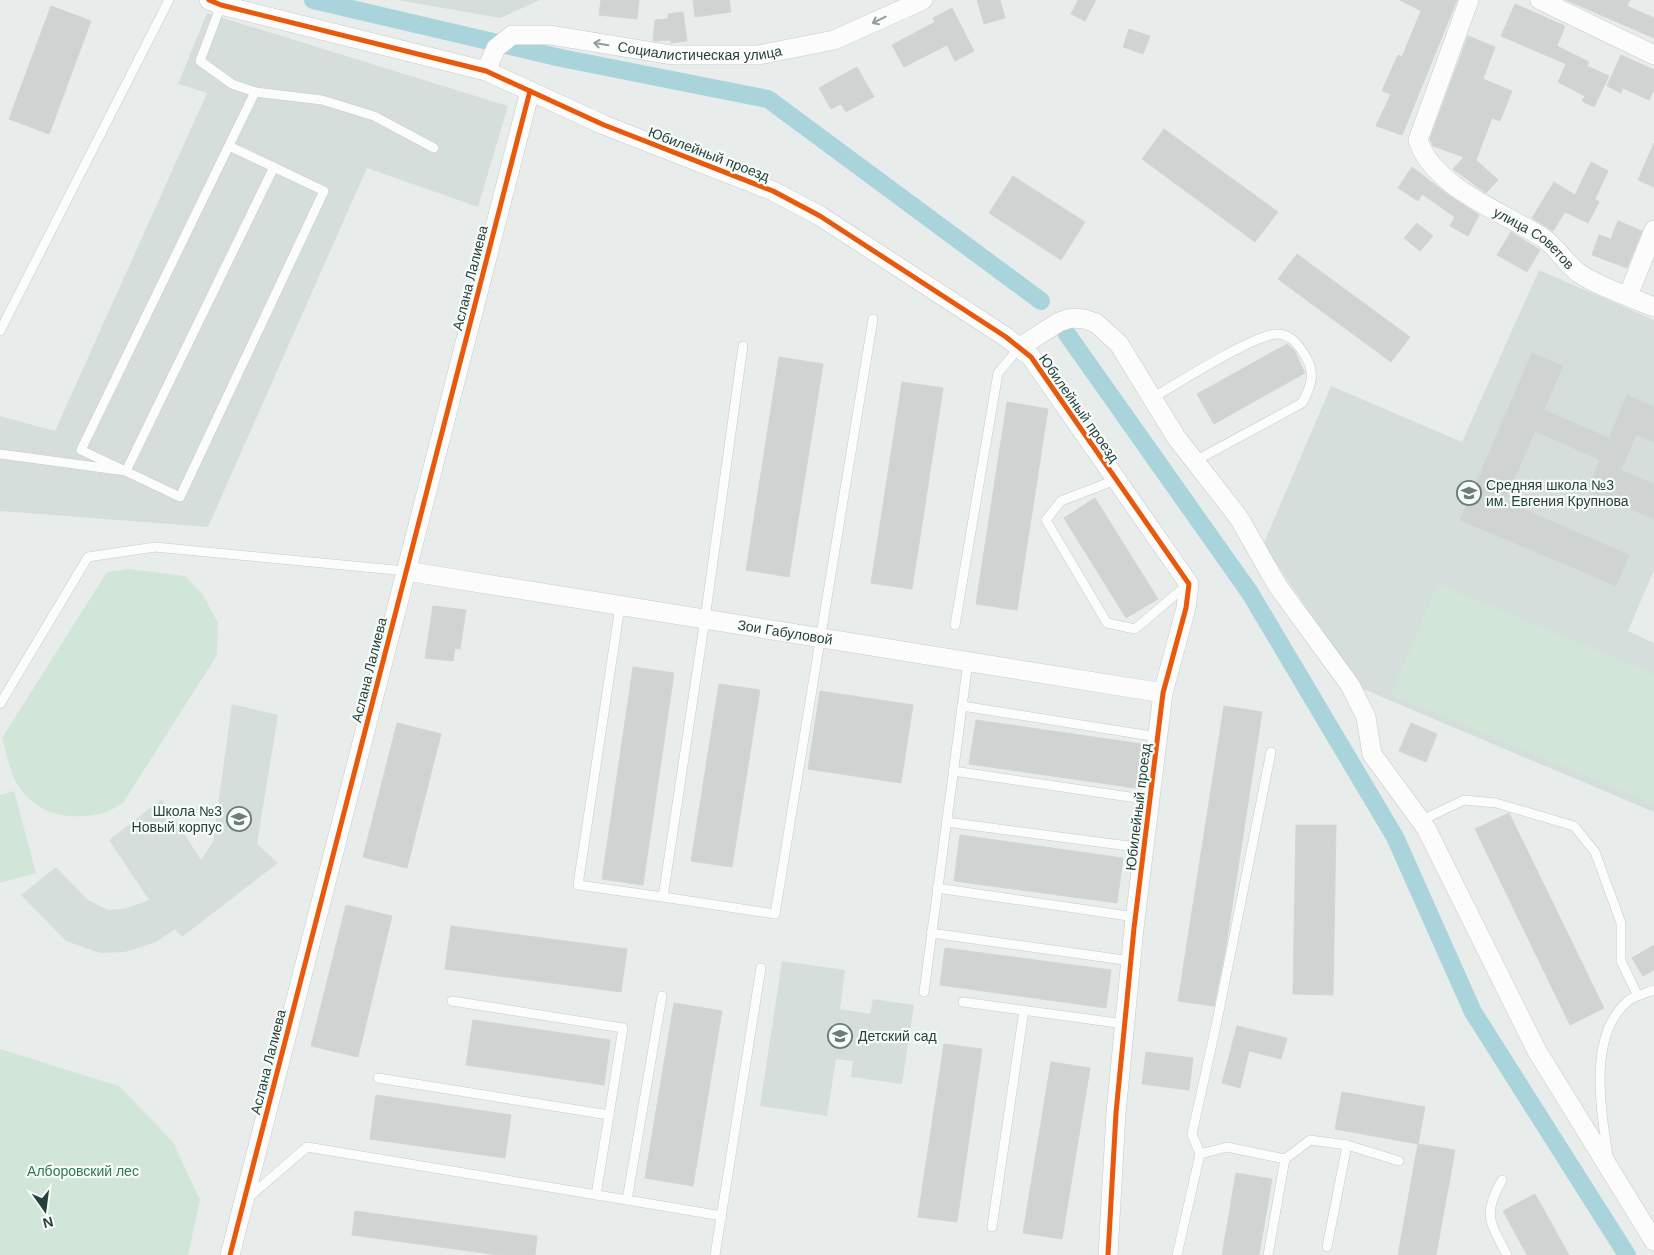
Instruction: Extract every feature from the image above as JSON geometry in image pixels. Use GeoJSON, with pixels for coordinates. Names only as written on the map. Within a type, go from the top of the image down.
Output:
{"type":"FeatureCollection","features":[{"type":"Feature","properties":{"kind":"street","name":"Социалистическая улица"},"geometry":{"type":"LineString","coordinates":[[486,71],[496,48],[512,35],[550,35],[672,55],[716,57],[758,55],[834,40],[923,0]]}},
{"type":"Feature","properties":{"kind":"street","name":"улица Советов"},"geometry":{"type":"LineString","coordinates":[[1469,0],[1418,140],[1423,154],[1458,189],[1544,238],[1562,258],[1581,274],[1654,307]]}},
{"type":"Feature","properties":{"kind":"street"},"geometry":{"type":"LineString","coordinates":[[1540,0],[1654,55]]}},
{"type":"Feature","properties":{"kind":"street","name":"Юбилейный проезд"},"geometry":{"type":"LineString","coordinates":[[215,3],[486,71],[604,125],[781,195],[820,216],[1020,347],[1031,357],[1188,584],[1186,608],[1163,693],[1135,917],[1116,1113],[1108,1255]]}},
{"type":"Feature","properties":{"kind":"street","name":"Аслана Лалиева"},"geometry":{"type":"LineString","coordinates":[[230,1255],[530,91]]}},
{"type":"Feature","properties":{"kind":"street"},"geometry":{"type":"LineString","coordinates":[[1628,296],[1654,230]]}},
{"type":"Feature","properties":{"kind":"street"},"geometry":{"type":"LineString","coordinates":[[1020,347],[1065,320],[1084,319],[1096,323],[1119,344],[1176,437],[1239,518],[1276,585],[1350,685],[1366,717],[1372,754],[1420,821],[1537,1051],[1654,1241]]}},
{"type":"Feature","properties":{"kind":"street","name":"Зои Габуловой"},"geometry":{"type":"LineString","coordinates":[[406,571],[1163,693]]}},
{"type":"Feature","properties":{"kind":"lane"},"geometry":{"type":"LineString","coordinates":[[0,332],[170,0]]}},
{"type":"Feature","properties":{"kind":"lane"},"geometry":{"type":"LineString","coordinates":[[215,3],[200,61],[232,84],[255,92],[322,100],[374,116],[434,148]]}},
{"type":"Feature","properties":{"kind":"lane"},"geometry":{"type":"LineString","coordinates":[[229,146],[324,191],[180,497],[81,450],[255,92]]}},
{"type":"Feature","properties":{"kind":"lane"},"geometry":{"type":"LineString","coordinates":[[126,471],[274,167]]}},
{"type":"Feature","properties":{"kind":"lane"},"geometry":{"type":"LineString","coordinates":[[620,606],[578,885],[776,914],[873,319]]}},
{"type":"Feature","properties":{"kind":"lane"},"geometry":{"type":"LineString","coordinates":[[1153,398],[1258,338],[1278,334],[1295,340],[1299,346],[1313,372],[1310,389],[1302,403],[1195,461]]}},
{"type":"Feature","properties":{"kind":"lane"},"geometry":{"type":"LineString","coordinates":[[663,896],[706,619],[743,346]]}},
{"type":"Feature","properties":{"kind":"lane"},"geometry":{"type":"LineString","coordinates":[[955,625],[998,373],[1020,347]]}},
{"type":"Feature","properties":{"kind":"lane"},"geometry":{"type":"LineString","coordinates":[[0,454],[126,471]]}},
{"type":"Feature","properties":{"kind":"lane"},"geometry":{"type":"LineString","coordinates":[[1115,480],[1061,501],[1046,520],[1107,623],[1134,629],[1188,584]]}},
{"type":"Feature","properties":{"kind":"lane"},"geometry":{"type":"LineString","coordinates":[[0,704],[88,557],[155,547],[406,571]]}},
{"type":"Feature","properties":{"kind":"lane"},"geometry":{"type":"LineString","coordinates":[[924,992],[968,662]]}},
{"type":"Feature","properties":{"kind":"lane"},"geometry":{"type":"LineString","coordinates":[[962,706],[1158,737]]}},
{"type":"Feature","properties":{"kind":"lane"},"geometry":{"type":"LineString","coordinates":[[1178,1255],[1200,1154],[1192,1134],[1218,1021],[1271,752]]}},
{"type":"Feature","properties":{"kind":"lane"},"geometry":{"type":"LineString","coordinates":[[953,771],[1151,800]]}},
{"type":"Feature","properties":{"kind":"lane"},"geometry":{"type":"LineString","coordinates":[[1420,821],[1464,800],[1496,803],[1574,826],[1594,852],[1598,861],[1621,923],[1621,961],[1638,996]]}},
{"type":"Feature","properties":{"kind":"lane"},"geometry":{"type":"LineString","coordinates":[[946,822],[1144,848]]}},
{"type":"Feature","properties":{"kind":"lane"},"geometry":{"type":"LineString","coordinates":[[937,888],[1135,917]]}},
{"type":"Feature","properties":{"kind":"lane"},"geometry":{"type":"LineString","coordinates":[[931,933],[1131,961]]}},
{"type":"Feature","properties":{"kind":"lane"},"geometry":{"type":"LineString","coordinates":[[715,1255],[761,968]]}},
{"type":"Feature","properties":{"kind":"lane"},"geometry":{"type":"LineString","coordinates":[[1611,1171],[1600,1106],[1602,1054],[1610,1023],[1630,1000],[1654,990]]}},
{"type":"Feature","properties":{"kind":"lane"},"geometry":{"type":"LineString","coordinates":[[627,1200],[662,996]]}},
{"type":"Feature","properties":{"kind":"lane"},"geometry":{"type":"LineString","coordinates":[[452,1001],[623,1028],[596,1195]]}},
{"type":"Feature","properties":{"kind":"lane"},"geometry":{"type":"LineString","coordinates":[[963,1002],[1124,1024]]}},
{"type":"Feature","properties":{"kind":"lane"},"geometry":{"type":"LineString","coordinates":[[992,1227],[1024,1010]]}},
{"type":"Feature","properties":{"kind":"lane"},"geometry":{"type":"LineString","coordinates":[[378,1078],[610,1115]]}},
{"type":"Feature","properties":{"kind":"lane"},"geometry":{"type":"LineString","coordinates":[[1268,1255],[1285,1159],[1310,1140],[1347,1145],[1399,1161]]}},
{"type":"Feature","properties":{"kind":"lane"},"geometry":{"type":"LineString","coordinates":[[1327,1247],[1347,1145]]}},
{"type":"Feature","properties":{"kind":"lane"},"geometry":{"type":"LineString","coordinates":[[244,1201],[307,1147],[722,1216]]}},
{"type":"Feature","properties":{"kind":"lane"},"geometry":{"type":"LineString","coordinates":[[1200,1154],[1227,1147],[1285,1159]]}},
{"type":"Feature","properties":{"kind":"lane"},"geometry":{"type":"LineString","coordinates":[[1502,1180],[1490,1201],[1491,1224],[1508,1255]]}},
{"type":"Feature","properties":{"kind":"shaded area"},"geometry":{"type":"Polygon","coordinates":[[[398,0],[540,0],[500,18],[398,0]]]}},
{"type":"Feature","properties":{"kind":"shaded area"},"geometry":{"type":"Polygon","coordinates":[[[207,13],[508,106],[478,207],[367,168],[208,527],[0,511],[0,416],[55,431],[207,93],[178,84],[207,13]]]}},
{"type":"Feature","properties":{"kind":"shaded area","name":"Средняя школа №3 им. Евгения Крупнова"},"geometry":{"type":"Polygon","coordinates":[[[1539,270],[1654,320],[1654,570],[1628,631],[1654,643],[1654,812],[1363,689],[1263,545],[1331,386],[1462,442],[1539,270]]]}},
{"type":"Feature","properties":{"kind":"shaded area","name":"Школа №3 Новый корпус"},"geometry":{"type":"Polygon","coordinates":[[[232,704],[278,715],[257,844],[278,863],[182,937],[175,929],[156,942],[125,952],[100,953],[66,941],[21,895],[56,867],[88,900],[108,910],[124,909],[149,900],[109,840],[162,799],[201,860],[213,842],[232,704]]]}},
{"type":"Feature","properties":{"kind":"shaded area","name":"Детский сад"},"geometry":{"type":"Polygon","coordinates":[[[782,961],[845,970],[840,1009],[870,1014],[873,999],[914,1005],[902,1084],[851,1077],[853,1061],[836,1059],[827,1116],[760,1106],[782,961]]]}},
{"type":"Feature","properties":{"kind":"green space"},"geometry":{"type":"Polygon","coordinates":[[[129,569],[185,576],[203,595],[218,623],[217,655],[123,803],[111,810],[86,816],[62,815],[51,812],[41,808],[23,793],[14,777],[2,738],[107,572],[129,569]]]}},
{"type":"Feature","properties":{"kind":"green space"},"geometry":{"type":"Polygon","coordinates":[[[1438,584],[1654,674],[1654,804],[1391,695],[1438,584]]]}},
{"type":"Feature","properties":{"kind":"green space"},"geometry":{"type":"Polygon","coordinates":[[[14,791],[36,873],[0,883],[0,795],[14,791]]]}},
{"type":"Feature","properties":{"kind":"green space","name":"Алборовский лес"},"geometry":{"type":"Polygon","coordinates":[[[0,1049],[119,1086],[173,1142],[200,1200],[188,1255],[0,1255],[0,1049]]]}},
{"type":"Feature","properties":{"kind":"building"},"geometry":{"type":"Polygon","coordinates":[[[601,0],[639,0],[637,19],[599,15],[601,0]]]}},
{"type":"Feature","properties":{"kind":"building"},"geometry":{"type":"Polygon","coordinates":[[[693,0],[729,0],[731,12],[695,17],[693,0]]]}},
{"type":"Feature","properties":{"kind":"building"},"geometry":{"type":"Polygon","coordinates":[[[977,0],[1000,0],[1005,18],[984,24],[977,0]]]}},
{"type":"Feature","properties":{"kind":"building"},"geometry":{"type":"Polygon","coordinates":[[[1078,0],[1096,0],[1085,21],[1071,14],[1078,0]]]}},
{"type":"Feature","properties":{"kind":"building"},"geometry":{"type":"Polygon","coordinates":[[[1400,0],[1457,0],[1402,135],[1376,126],[1391,94],[1382,91],[1398,55],[1402,57],[1421,11],[1400,0]]]}},
{"type":"Feature","properties":{"kind":"building"},"geometry":{"type":"Polygon","coordinates":[[[1566,0],[1630,0],[1627,6],[1654,18],[1654,38],[1566,0]]]}},
{"type":"Feature","properties":{"kind":"building"},"geometry":{"type":"Polygon","coordinates":[[[1515,4],[1565,26],[1557,46],[1589,62],[1587,66],[1609,76],[1594,107],[1582,101],[1585,96],[1558,82],[1566,64],[1501,36],[1515,4]]]}},
{"type":"Feature","properties":{"kind":"building"},"geometry":{"type":"Polygon","coordinates":[[[51,6],[91,21],[49,134],[9,119],[51,6]]]}},
{"type":"Feature","properties":{"kind":"building"},"geometry":{"type":"Polygon","coordinates":[[[952,8],[974,51],[955,61],[947,45],[904,67],[892,45],[935,22],[933,18],[952,8]]]}},
{"type":"Feature","properties":{"kind":"building"},"geometry":{"type":"Polygon","coordinates":[[[683,12],[687,41],[671,43],[671,40],[653,41],[655,20],[668,19],[668,14],[683,12]]]}},
{"type":"Feature","properties":{"kind":"building"},"geometry":{"type":"Polygon","coordinates":[[[1129,29],[1150,36],[1143,54],[1123,47],[1129,29]]]}},
{"type":"Feature","properties":{"kind":"building"},"geometry":{"type":"Polygon","coordinates":[[[1468,36],[1495,47],[1483,79],[1512,91],[1500,121],[1492,118],[1476,160],[1498,180],[1486,193],[1453,169],[1464,157],[1433,146],[1430,139],[1468,36]]]}},
{"type":"Feature","properties":{"kind":"building"},"geometry":{"type":"Polygon","coordinates":[[[1621,55],[1654,70],[1654,90],[1649,100],[1623,88],[1621,93],[1607,86],[1621,55]]]}},
{"type":"Feature","properties":{"kind":"building"},"geometry":{"type":"Polygon","coordinates":[[[857,67],[874,97],[846,112],[841,104],[831,109],[819,88],[857,67]]]}},
{"type":"Feature","properties":{"kind":"building"},"geometry":{"type":"Polygon","coordinates":[[[1164,129],[1278,212],[1255,242],[1142,159],[1164,129]]]}},
{"type":"Feature","properties":{"kind":"building"},"geometry":{"type":"Polygon","coordinates":[[[1654,143],[1654,187],[1638,180],[1654,143]]]}},
{"type":"Feature","properties":{"kind":"building"},"geometry":{"type":"Polygon","coordinates":[[[1591,162],[1608,171],[1595,199],[1599,202],[1588,223],[1565,212],[1553,231],[1532,218],[1554,182],[1575,195],[1591,162]]]}},
{"type":"Feature","properties":{"kind":"building"},"geometry":{"type":"Polygon","coordinates":[[[1412,167],[1447,194],[1479,215],[1468,236],[1450,226],[1455,217],[1422,194],[1418,201],[1398,188],[1412,167]]]}},
{"type":"Feature","properties":{"kind":"building"},"geometry":{"type":"Polygon","coordinates":[[[1013,176],[1085,222],[1061,260],[989,213],[1013,176]]]}},
{"type":"Feature","properties":{"kind":"building"},"geometry":{"type":"Polygon","coordinates":[[[1618,221],[1642,231],[1627,268],[1592,255],[1599,235],[1611,239],[1618,221]]]}},
{"type":"Feature","properties":{"kind":"building"},"geometry":{"type":"Polygon","coordinates":[[[1417,223],[1433,236],[1420,251],[1404,238],[1417,223]]]}},
{"type":"Feature","properties":{"kind":"building"},"geometry":{"type":"Polygon","coordinates":[[[1511,232],[1540,250],[1527,272],[1497,255],[1511,232]]]}},
{"type":"Feature","properties":{"kind":"building"},"geometry":{"type":"Polygon","coordinates":[[[1297,254],[1410,337],[1391,362],[1278,279],[1297,254]]]}},
{"type":"Feature","properties":{"kind":"building"},"geometry":{"type":"Polygon","coordinates":[[[1287,344],[1294,350],[1305,373],[1214,424],[1197,394],[1287,344]]]}},
{"type":"Feature","properties":{"kind":"building"},"geometry":{"type":"Polygon","coordinates":[[[1532,353],[1563,366],[1544,410],[1609,438],[1627,395],[1654,407],[1654,442],[1636,435],[1621,470],[1654,484],[1654,519],[1587,491],[1600,460],[1535,431],[1505,501],[1629,555],[1616,586],[1460,520],[1532,353]]]}},
{"type":"Feature","properties":{"kind":"building"},"geometry":{"type":"Polygon","coordinates":[[[779,357],[823,364],[789,577],[746,570],[779,357]]]}},
{"type":"Feature","properties":{"kind":"building"},"geometry":{"type":"Polygon","coordinates":[[[902,382],[943,388],[912,589],[871,583],[902,382]]]}},
{"type":"Feature","properties":{"kind":"building"},"geometry":{"type":"Polygon","coordinates":[[[1007,402],[1048,409],[1017,610],[976,604],[1007,402]]]}},
{"type":"Feature","properties":{"kind":"building"},"geometry":{"type":"Polygon","coordinates":[[[1095,498],[1158,599],[1126,618],[1064,518],[1095,498]]]}},
{"type":"Feature","properties":{"kind":"building"},"geometry":{"type":"Polygon","coordinates":[[[433,606],[466,610],[460,649],[455,648],[453,661],[425,658],[433,606]]]}},
{"type":"Feature","properties":{"kind":"building"},"geometry":{"type":"Polygon","coordinates":[[[633,667],[674,673],[643,885],[602,879],[633,667]]]}},
{"type":"Feature","properties":{"kind":"building"},"geometry":{"type":"Polygon","coordinates":[[[719,684],[760,690],[732,867],[691,861],[719,684]]]}},
{"type":"Feature","properties":{"kind":"building"},"geometry":{"type":"Polygon","coordinates":[[[820,691],[913,705],[901,783],[808,769],[820,691]]]}},
{"type":"Feature","properties":{"kind":"building"},"geometry":{"type":"Polygon","coordinates":[[[1224,706],[1262,712],[1226,946],[1214,1006],[1178,1001],[1224,706]]]}},
{"type":"Feature","properties":{"kind":"building"},"geometry":{"type":"Polygon","coordinates":[[[976,720],[1142,744],[1135,788],[969,764],[976,720]]]}},
{"type":"Feature","properties":{"kind":"building"},"geometry":{"type":"Polygon","coordinates":[[[397,723],[441,734],[407,868],[363,857],[397,723]]]}},
{"type":"Feature","properties":{"kind":"building"},"geometry":{"type":"Polygon","coordinates":[[[1411,723],[1437,734],[1426,762],[1399,751],[1411,723]]]}},
{"type":"Feature","properties":{"kind":"building"},"geometry":{"type":"Polygon","coordinates":[[[1509,813],[1604,1008],[1570,1025],[1475,829],[1509,813]]]}},
{"type":"Feature","properties":{"kind":"building"},"geometry":{"type":"Polygon","coordinates":[[[1296,825],[1336,825],[1333,995],[1293,994],[1296,825]]]}},
{"type":"Feature","properties":{"kind":"building"},"geometry":{"type":"Polygon","coordinates":[[[960,835],[1123,858],[1117,903],[954,881],[960,835]]]}},
{"type":"Feature","properties":{"kind":"building"},"geometry":{"type":"Polygon","coordinates":[[[346,905],[392,916],[358,1057],[311,1046],[346,905]]]}},
{"type":"Feature","properties":{"kind":"building"},"geometry":{"type":"Polygon","coordinates":[[[451,926],[627,949],[621,992],[445,969],[451,926]]]}},
{"type":"Feature","properties":{"kind":"building"},"geometry":{"type":"Polygon","coordinates":[[[1654,945],[1654,970],[1643,976],[1632,958],[1654,945]]]}},
{"type":"Feature","properties":{"kind":"building"},"geometry":{"type":"Polygon","coordinates":[[[945,948],[1111,970],[1106,1008],[940,985],[945,948]]]}},
{"type":"Feature","properties":{"kind":"building"},"geometry":{"type":"Polygon","coordinates":[[[674,1003],[722,1011],[693,1186],[645,1178],[674,1003]]]}},
{"type":"Feature","properties":{"kind":"building"},"geometry":{"type":"Polygon","coordinates":[[[473,1020],[610,1040],[604,1085],[466,1065],[473,1020]]]}},
{"type":"Feature","properties":{"kind":"building"},"geometry":{"type":"Polygon","coordinates":[[[1237,1026],[1287,1038],[1281,1059],[1249,1051],[1240,1088],[1222,1083],[1237,1026]]]}},
{"type":"Feature","properties":{"kind":"building"},"geometry":{"type":"Polygon","coordinates":[[[944,1044],[982,1049],[957,1222],[918,1217],[944,1044]]]}},
{"type":"Feature","properties":{"kind":"building"},"geometry":{"type":"Polygon","coordinates":[[[1146,1052],[1193,1058],[1189,1090],[1142,1084],[1146,1052]]]}},
{"type":"Feature","properties":{"kind":"building"},"geometry":{"type":"Polygon","coordinates":[[[1051,1062],[1090,1068],[1062,1239],[1023,1233],[1051,1062]]]}},
{"type":"Feature","properties":{"kind":"building"},"geometry":{"type":"Polygon","coordinates":[[[1342,1092],[1425,1107],[1418,1144],[1335,1129],[1342,1092]]]}},
{"type":"Feature","properties":{"kind":"building"},"geometry":{"type":"Polygon","coordinates":[[[376,1095],[511,1115],[505,1158],[370,1139],[376,1095]]]}},
{"type":"Feature","properties":{"kind":"building"},"geometry":{"type":"Polygon","coordinates":[[[1418,1144],[1455,1150],[1436,1255],[1398,1255],[1418,1144]]]}},
{"type":"Feature","properties":{"kind":"building"},"geometry":{"type":"Polygon","coordinates":[[[1236,1173],[1272,1179],[1259,1255],[1222,1255],[1236,1173]]]}},
{"type":"Feature","properties":{"kind":"building"},"geometry":{"type":"Polygon","coordinates":[[[1535,1194],[1569,1255],[1527,1255],[1503,1211],[1535,1194]]]}},
{"type":"Feature","properties":{"kind":"building"},"geometry":{"type":"Polygon","coordinates":[[[355,1211],[537,1236],[535,1255],[499,1255],[352,1235],[355,1211]]]}},
{"type":"Feature","properties":{"kind":"waterway"},"geometry":{"type":"LineString","coordinates":[[313,0],[561,58],[768,99],[1041,301]]}},
{"type":"Feature","properties":{"kind":"waterway"},"geometry":{"type":"LineString","coordinates":[[1067,334],[1250,593],[1395,837],[1473,1012],[1627,1255]]}},
{"type":"Feature","properties":{"kind":"cycle path"},"geometry":{"type":"LineString","coordinates":[[209,0],[221,5],[486,71],[604,125],[773,191],[820,216],[1006,337],[1031,357],[1189,584],[1186,608],[1163,693],[1134,928],[1116,1113],[1108,1255]]}},
{"type":"Feature","properties":{"kind":"cycle path"},"geometry":{"type":"LineString","coordinates":[[230,1255],[530,91]]}},
{"type":"Feature","properties":{"kind":"place","name":"Средняя школа №3 им. Евгения Крупнова"},"geometry":{"type":"Point","coordinates":[1469,493]}},
{"type":"Feature","properties":{"kind":"place","name":"Школа №3 Новый корпус"},"geometry":{"type":"Point","coordinates":[239,819]}},
{"type":"Feature","properties":{"kind":"place","name":"Детский сад"},"geometry":{"type":"Point","coordinates":[840,1036]}}]}
